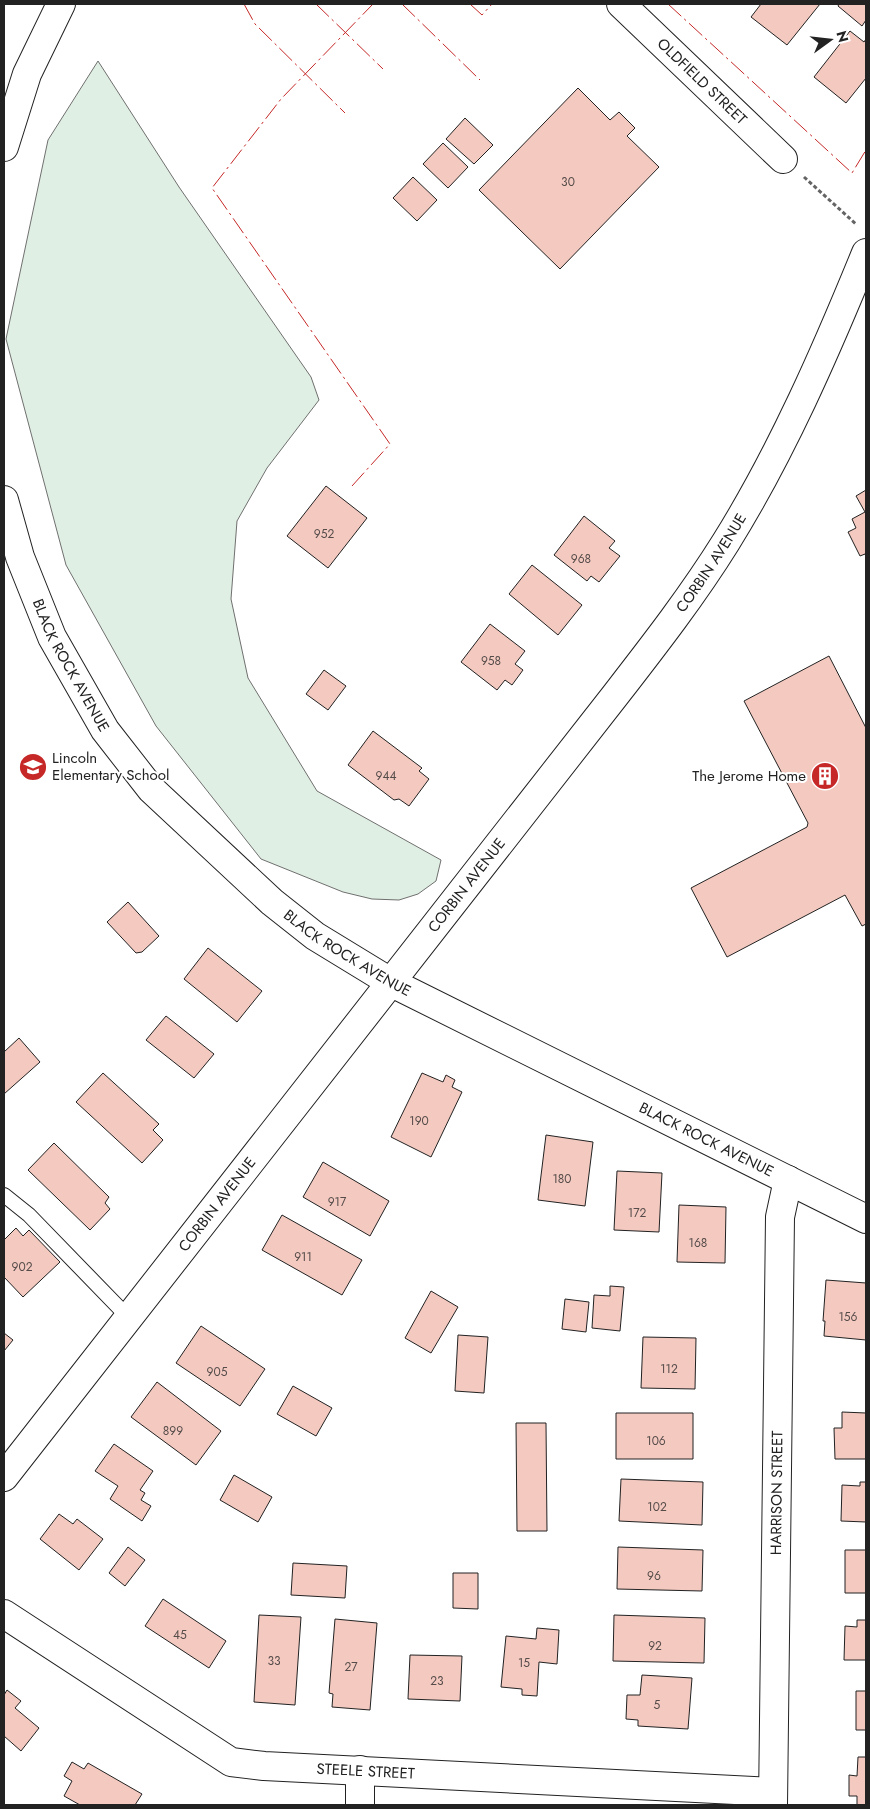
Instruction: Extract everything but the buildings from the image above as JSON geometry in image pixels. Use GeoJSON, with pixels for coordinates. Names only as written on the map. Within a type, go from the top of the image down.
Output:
{"type":"FeatureCollection","features":[{"type":"Feature","properties":{"kind":"street"},"geometry":{"type":"LineString","coordinates":[[4,147],[27,74],[62,4]]}},
{"type":"Feature","properties":{"kind":"street","name":"OLDFIELD STREET"},"geometry":{"type":"LineString","coordinates":[[621,4],[783,159]]}},
{"type":"Feature","properties":{"kind":"street","name":"CORBIN AVENUE"},"geometry":{"type":"LineString","coordinates":[[4,1477],[653,647],[721,550],[756,491],[784,436],[863,240]]}},
{"type":"Feature","properties":{"kind":"street","name":"BLACK ROCK AVENUE"},"geometry":{"type":"LineString","coordinates":[[4,500],[20,557],[52,637],[105,730],[150,789],[272,902],[337,951],[392,983],[866,1219]]}},
{"type":"Feature","properties":{"kind":"street","name":"HARRISON STREET"},"geometry":{"type":"LineString","coordinates":[[773,1798],[780,1217],[788,1180]]}},
{"type":"Feature","properties":{"kind":"street","name":"STEELE STREET"},"geometry":{"type":"LineString","coordinates":[[4,1614],[231,1762],[264,1766],[360,1770],[773,1798]]}},
{"type":"Feature","properties":{"kind":"street"},"geometry":{"type":"LineString","coordinates":[[360,1770],[360,1805]]}},
{"type":"Feature","properties":{"kind":"lane"},"geometry":{"type":"LineString","coordinates":[[4,1195],[29,1214],[129,1318]]}},
{"type":"Feature","properties":{"kind":"path"},"geometry":{"type":"LineString","coordinates":[[783,159],[863,240]]}},
{"type":"Feature","properties":{"kind":"green space"},"geometry":{"type":"Polygon","coordinates":[[[98,61],[179,187],[311,377],[319,400],[267,468],[237,521],[231,599],[248,678],[317,791],[441,860],[436,881],[418,894],[399,900],[372,899],[343,892],[261,859],[156,726],[66,565],[6,339],[48,140],[98,61]]]}},
{"type":"Feature","properties":{"kind":"power"},"geometry":{"type":"LineString","coordinates":[[244,4],[255,24],[345,113]]}},
{"type":"Feature","properties":{"kind":"power"},"geometry":{"type":"LineString","coordinates":[[316,4],[383,69]]}},
{"type":"Feature","properties":{"kind":"power"},"geometry":{"type":"LineString","coordinates":[[352,486],[390,444],[212,188],[281,99],[373,4]]}},
{"type":"Feature","properties":{"kind":"power"},"geometry":{"type":"LineString","coordinates":[[402,4],[480,80]]}},
{"type":"Feature","properties":{"kind":"power"},"geometry":{"type":"LineString","coordinates":[[470,4],[482,15],[492,4]]}},
{"type":"Feature","properties":{"kind":"power"},"geometry":{"type":"LineString","coordinates":[[668,4],[852,173],[866,150]]}},
{"type":"Feature","properties":{"kind":"place","name":"Lincoln Elementary School"},"geometry":{"type":"Point","coordinates":[33,767]}},
{"type":"Feature","properties":{"kind":"place","name":"The Jerome Home"},"geometry":{"type":"Point","coordinates":[825,776]}}]}
